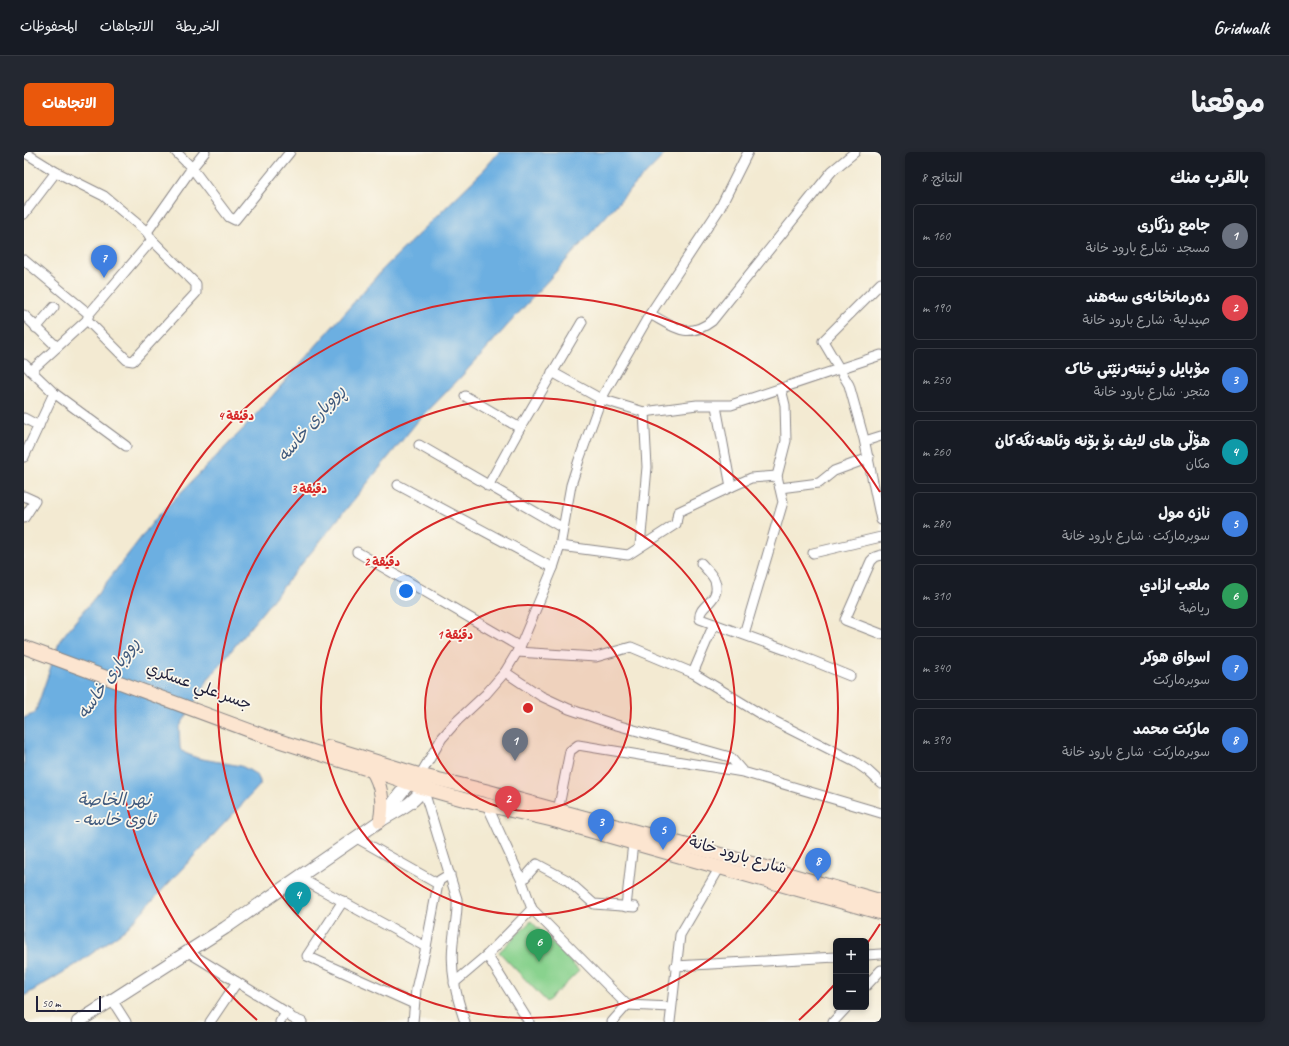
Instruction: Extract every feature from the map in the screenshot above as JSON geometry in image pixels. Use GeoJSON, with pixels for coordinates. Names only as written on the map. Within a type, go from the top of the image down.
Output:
{"type":"FeatureCollection","features":[{"type":"Feature","properties":{"kind":"main road","name":"جسر علي عسكري"},"geometry":{"type":"LineString","coordinates":[[24,639],[271,734]]}},
{"type":"Feature","properties":{"kind":"main road","name":"جسر علي عسكري"},"geometry":{"type":"LineString","coordinates":[[24,647],[271,734]]}},
{"type":"Feature","properties":{"kind":"main road","name":"شارع بارود خانة"},"geometry":{"type":"LineString","coordinates":[[271,734],[423,788],[462,799],[552,820],[720,867],[858,900],[881,901]]}},
{"type":"Feature","properties":{"kind":"main road","name":"شارع بارود خانة"},"geometry":{"type":"LineString","coordinates":[[271,734],[726,856],[858,900],[881,913]]}},
{"type":"Feature","properties":{"kind":"main road"},"geometry":{"type":"LineString","coordinates":[[372,770],[382,794],[382,820]]}},
{"type":"Feature","properties":{"kind":"main road"},"geometry":{"type":"LineString","coordinates":[[462,799],[466,786]]}},
{"type":"Feature","properties":{"kind":"street"},"geometry":{"type":"LineString","coordinates":[[24,152],[56,172],[104,196],[146,232],[152,240],[196,284],[196,293],[133,361],[127,360],[88,317],[24,260]]}},
{"type":"Feature","properties":{"kind":"street"},"geometry":{"type":"LineString","coordinates":[[38,161],[43,152]]}},
{"type":"Feature","properties":{"kind":"street"},"geometry":{"type":"LineString","coordinates":[[176,152],[192,168],[229,217],[235,220],[290,152]]}},
{"type":"Feature","properties":{"kind":"street"},"geometry":{"type":"LineString","coordinates":[[146,232],[205,152]]}},
{"type":"Feature","properties":{"kind":"street"},"geometry":{"type":"LineString","coordinates":[[382,820],[410,783],[420,775],[435,748],[449,729],[486,694],[505,672],[519,649],[553,568],[560,546],[567,502],[573,479],[601,399],[650,314],[720,208],[748,152]]}},
{"type":"Feature","properties":{"kind":"street"},"geometry":{"type":"LineString","coordinates":[[650,314],[680,330],[696,330],[704,327],[712,321],[832,171],[855,152]]}},
{"type":"Feature","properties":{"kind":"street"},"geometry":{"type":"LineString","coordinates":[[24,214],[56,172]]}},
{"type":"Feature","properties":{"kind":"street"},"geometry":{"type":"LineString","coordinates":[[31,371],[88,317],[152,240]]}},
{"type":"Feature","properties":{"kind":"street"},"geometry":{"type":"LineString","coordinates":[[881,282],[823,341],[849,384],[879,492],[881,520]]}},
{"type":"Feature","properties":{"kind":"street"},"geometry":{"type":"LineString","coordinates":[[36,328],[54,306]]}},
{"type":"Feature","properties":{"kind":"street"},"geometry":{"type":"LineString","coordinates":[[24,315],[57,347]]}},
{"type":"Feature","properties":{"kind":"street"},"geometry":{"type":"LineString","coordinates":[[488,486],[582,322]]}},
{"type":"Feature","properties":{"kind":"street"},"geometry":{"type":"LineString","coordinates":[[552,372],[601,399],[644,412],[697,405],[731,405],[881,355]]}},
{"type":"Feature","properties":{"kind":"street"},"geometry":{"type":"LineString","coordinates":[[24,364],[54,393],[126,446]]}},
{"type":"Feature","properties":{"kind":"street"},"geometry":{"type":"LineString","coordinates":[[744,634],[783,502],[778,476],[786,441],[785,405],[781,389]]}},
{"type":"Feature","properties":{"kind":"street"},"geometry":{"type":"LineString","coordinates":[[24,457],[54,393]]}},
{"type":"Feature","properties":{"kind":"street"},"geometry":{"type":"LineString","coordinates":[[466,396],[520,428]]}},
{"type":"Feature","properties":{"kind":"street"},"geometry":{"type":"LineString","coordinates":[[716,406],[730,487]]}},
{"type":"Feature","properties":{"kind":"street"},"geometry":{"type":"LineString","coordinates":[[640,546],[646,478],[644,412]]}},
{"type":"Feature","properties":{"kind":"street"},"geometry":{"type":"LineString","coordinates":[[24,418],[39,426]]}},
{"type":"Feature","properties":{"kind":"street"},"geometry":{"type":"LineString","coordinates":[[865,441],[881,436]]}},
{"type":"Feature","properties":{"kind":"street"},"geometry":{"type":"LineString","coordinates":[[419,444],[488,486],[563,528]]}},
{"type":"Feature","properties":{"kind":"street"},"geometry":{"type":"LineString","coordinates":[[780,488],[819,483],[834,472],[869,458]]}},
{"type":"Feature","properties":{"kind":"street"},"geometry":{"type":"LineString","coordinates":[[560,546],[628,555],[676,524],[678,512],[751,478],[778,476]]}},
{"type":"Feature","properties":{"kind":"street"},"geometry":{"type":"LineString","coordinates":[[398,485],[553,568]]}},
{"type":"Feature","properties":{"kind":"street"},"geometry":{"type":"LineString","coordinates":[[24,496],[35,501],[24,518]]}},
{"type":"Feature","properties":{"kind":"street"},"geometry":{"type":"LineString","coordinates":[[813,553],[881,537]]}},
{"type":"Feature","properties":{"kind":"street"},"geometry":{"type":"LineString","coordinates":[[356,552],[519,649],[596,657],[631,647],[693,673],[762,716],[855,762],[881,783]]}},
{"type":"Feature","properties":{"kind":"street"},"geometry":{"type":"LineString","coordinates":[[881,555],[875,557],[871,562],[845,620],[881,634]]}},
{"type":"Feature","properties":{"kind":"street"},"geometry":{"type":"LineString","coordinates":[[701,563],[714,580],[716,590],[714,599],[701,611],[699,615],[700,619],[744,634],[850,676]]}},
{"type":"Feature","properties":{"kind":"street"},"geometry":{"type":"LineString","coordinates":[[693,673],[714,624]]}},
{"type":"Feature","properties":{"kind":"street"},"geometry":{"type":"LineString","coordinates":[[505,672],[541,696],[560,706],[599,720],[730,757],[743,772]]}},
{"type":"Feature","properties":{"kind":"street"},"geometry":{"type":"LineString","coordinates":[[558,811],[570,751],[578,745],[743,772],[881,813]]}},
{"type":"Feature","properties":{"kind":"street"},"geometry":{"type":"LineString","coordinates":[[420,775],[457,899],[453,943],[454,983],[465,1022]]}},
{"type":"Feature","properties":{"kind":"street"},"geometry":{"type":"LineString","coordinates":[[78,1022],[188,952],[356,837],[410,802],[418,796],[423,788]]}},
{"type":"Feature","properties":{"kind":"street"},"geometry":{"type":"LineString","coordinates":[[487,805],[522,881],[532,909],[627,1005],[671,1007]]}},
{"type":"Feature","properties":{"kind":"street"},"geometry":{"type":"LineString","coordinates":[[356,837],[438,884]]}},
{"type":"Feature","properties":{"kind":"street"},"geometry":{"type":"LineString","coordinates":[[522,881],[537,864],[566,880],[594,904],[630,907],[633,842]]}},
{"type":"Feature","properties":{"kind":"street"},"geometry":{"type":"LineString","coordinates":[[670,1022],[675,966],[680,935],[720,867]]}},
{"type":"Feature","properties":{"kind":"street"},"geometry":{"type":"LineString","coordinates":[[413,1022],[416,989],[438,884],[442,878],[450,874]]}},
{"type":"Feature","properties":{"kind":"street"},"geometry":{"type":"LineString","coordinates":[[298,877],[426,947]]}},
{"type":"Feature","properties":{"kind":"street"},"geometry":{"type":"LineString","coordinates":[[343,901],[307,956],[414,1004]]}},
{"type":"Feature","properties":{"kind":"street"},"geometry":{"type":"LineString","coordinates":[[454,983],[487,955],[532,909]]}},
{"type":"Feature","properties":{"kind":"street"},"geometry":{"type":"LineString","coordinates":[[188,952],[286,1012],[292,1018],[302,1022]]}},
{"type":"Feature","properties":{"kind":"street"},"geometry":{"type":"LineString","coordinates":[[869,955],[881,954]]}},
{"type":"Feature","properties":{"kind":"street"},"geometry":{"type":"LineString","coordinates":[[487,955],[529,1022]]}},
{"type":"Feature","properties":{"kind":"street"},"geometry":{"type":"LineString","coordinates":[[675,966],[833,957]]}},
{"type":"Feature","properties":{"kind":"street"},"geometry":{"type":"LineString","coordinates":[[869,983],[881,970]]}},
{"type":"Feature","properties":{"kind":"street"},"geometry":{"type":"LineString","coordinates":[[210,1022],[237,982]]}},
{"type":"Feature","properties":{"kind":"street"},"geometry":{"type":"LineString","coordinates":[[112,1000],[126,1022]]}},
{"type":"Feature","properties":{"kind":"street"},"geometry":{"type":"LineString","coordinates":[[612,1022],[627,1005]]}},
{"type":"Feature","properties":{"kind":"street"},"geometry":{"type":"LineString","coordinates":[[833,1022],[844,1010]]}},
{"type":"Feature","properties":{"kind":"street"},"geometry":{"type":"LineString","coordinates":[[280,1022],[286,1012]]}},
{"type":"Feature","properties":{"kind":"green space"},"geometry":{"type":"Polygon","coordinates":[[[531,921],[579,971],[547,1002],[499,952],[531,921]]]}},
{"type":"Feature","properties":{"kind":"water","name":"نهر الخاصة - ئاوی خاسە"},"geometry":{"type":"Polygon","coordinates":[[[499,152],[667,152],[627,193],[460,378],[417,422],[209,678],[179,728],[180,748],[185,753],[197,758],[241,766],[257,775],[260,785],[126,929],[77,964],[24,996],[24,718],[35,713],[60,640],[156,518],[245,427],[382,270],[480,174],[499,152]]]}},
{"type":"Feature","properties":{"kind":"place","name":"اسواق هوكر"},"geometry":{"type":"Point","coordinates":[104,278]}},
{"type":"Feature","properties":{"kind":"place","name":"جامع رزگاری"},"geometry":{"type":"Point","coordinates":[515,761]}},
{"type":"Feature","properties":{"kind":"place","name":"دەرمانخانەی سەهند"},"geometry":{"type":"Point","coordinates":[508,819]}},
{"type":"Feature","properties":{"kind":"place","name":"مۆبایل و ئینتەرنێتی خاک"},"geometry":{"type":"Point","coordinates":[601,842]}},
{"type":"Feature","properties":{"kind":"place","name":"نازه مول"},"geometry":{"type":"Point","coordinates":[663,850]}},
{"type":"Feature","properties":{"kind":"place","name":"ماركت محمد"},"geometry":{"type":"Point","coordinates":[818,881]}},
{"type":"Feature","properties":{"kind":"place","name":"هۆڵی های لایف بۆ بۆنە وئاهەنگەکان"},"geometry":{"type":"Point","coordinates":[298,915]}},
{"type":"Feature","properties":{"kind":"place","name":"ملعب ازادي"},"geometry":{"type":"Point","coordinates":[539,962]}},
{"type":"Feature","properties":{"kind":"water label","name":"ڕووباری خاسە"},"geometry":{"type":"Point","coordinates":[311,423]}},
{"type":"Feature","properties":{"kind":"water label","name":"ڕووباری خاسە"},"geometry":{"type":"Point","coordinates":[108,678]}}]}
